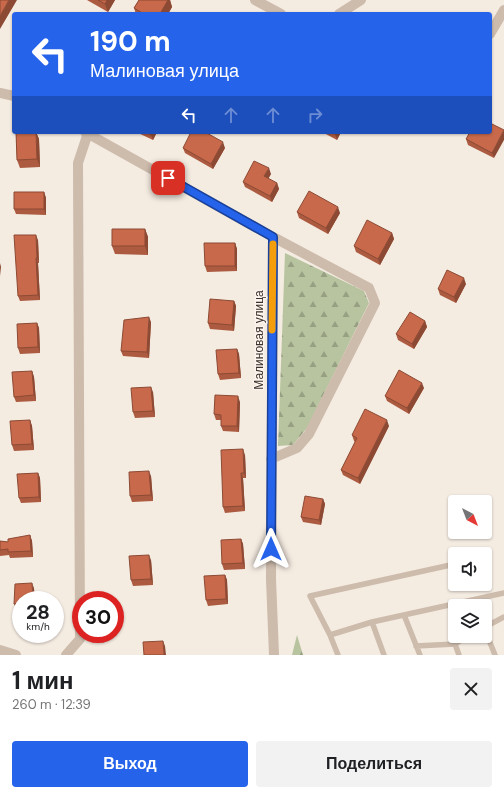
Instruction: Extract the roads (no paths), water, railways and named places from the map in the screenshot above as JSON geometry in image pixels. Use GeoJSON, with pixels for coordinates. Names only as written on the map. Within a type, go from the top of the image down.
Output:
{"type":"FeatureCollection","features":[{"type":"Feature","properties":{"kind":"street"},"geometry":{"type":"LineString","coordinates":[[255,0],[277,12]]}},
{"type":"Feature","properties":{"kind":"street"},"geometry":{"type":"LineString","coordinates":[[342,12],[361,0]]}},
{"type":"Feature","properties":{"kind":"street"},"geometry":{"type":"LineString","coordinates":[[492,31],[504,10]]}},
{"type":"Feature","properties":{"kind":"street"},"geometry":{"type":"LineString","coordinates":[[0,92],[12,95]]}},
{"type":"Feature","properties":{"kind":"street"},"geometry":{"type":"LineString","coordinates":[[66,655],[80,640],[78,163],[86,134]]}},
{"type":"Feature","properties":{"kind":"street"},"geometry":{"type":"LineString","coordinates":[[88,134],[273,237],[369,288],[375,303],[309,434],[297,448],[271,459]]}},
{"type":"Feature","properties":{"kind":"street","name":"Малиновая улица"},"geometry":{"type":"LineString","coordinates":[[273,237],[271,579],[274,655]]}},
{"type":"Feature","properties":{"kind":"street"},"geometry":{"type":"LineString","coordinates":[[0,650],[16,655]]}},
{"type":"Feature","properties":{"kind":"lane"},"geometry":{"type":"LineString","coordinates":[[338,655],[330,635],[310,596],[448,566]]}},
{"type":"Feature","properties":{"kind":"lane"},"geometry":{"type":"LineString","coordinates":[[480,599],[504,593]]}},
{"type":"Feature","properties":{"kind":"lane"},"geometry":{"type":"LineString","coordinates":[[330,635],[372,622],[448,607]]}},
{"type":"Feature","properties":{"kind":"lane"},"geometry":{"type":"LineString","coordinates":[[404,615],[420,655]]}},
{"type":"Feature","properties":{"kind":"lane"},"geometry":{"type":"LineString","coordinates":[[492,623],[504,617]]}},
{"type":"Feature","properties":{"kind":"lane"},"geometry":{"type":"LineString","coordinates":[[372,622],[384,655]]}},
{"type":"Feature","properties":{"kind":"lane"},"geometry":{"type":"LineString","coordinates":[[490,643],[495,655]]}},
{"type":"Feature","properties":{"kind":"lane"},"geometry":{"type":"LineString","coordinates":[[416,646],[454,644],[459,655]]}}]}
